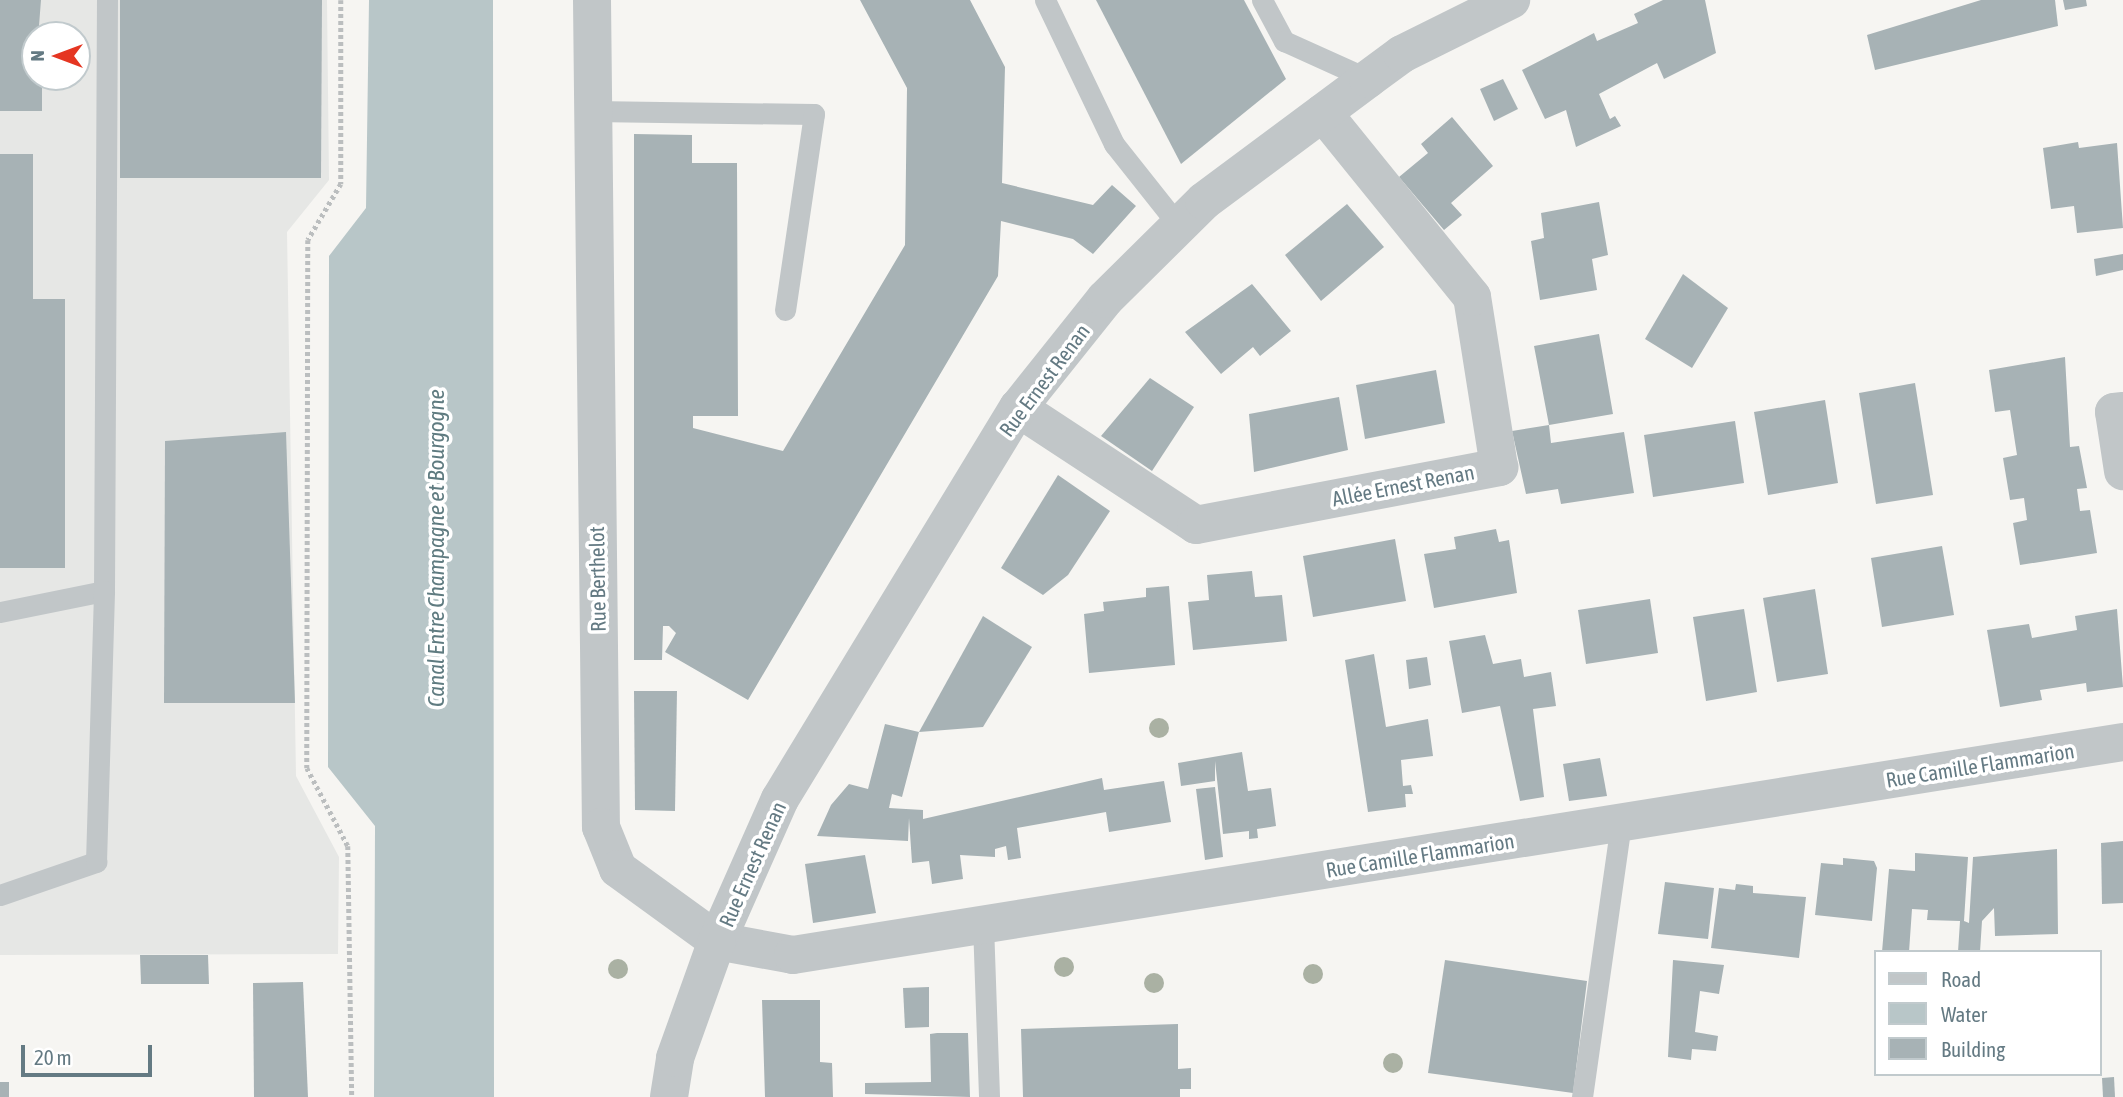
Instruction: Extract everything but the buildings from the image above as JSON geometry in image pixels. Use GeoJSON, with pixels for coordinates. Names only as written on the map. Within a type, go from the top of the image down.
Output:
{"type":"FeatureCollection","features":[{"type":"Feature","properties":{"kind":"street","name":"Rue Berthelot"},"geometry":{"type":"LineString","coordinates":[[592,0],[601,827],[618,869],[717,941]]}},
{"type":"Feature","properties":{"kind":"street","name":"Rue Ernest Renan"},"geometry":{"type":"LineString","coordinates":[[717,941],[780,799],[1018,408],[1105,299],[1179,226],[1368,79],[1402,54],[1511,0]]}},
{"type":"Feature","properties":{"kind":"street","name":"Allée Ernest Renan"},"geometry":{"type":"LineString","coordinates":[[1018,408],[1196,525],[1499,467],[1472,297],[1323,113]]}},
{"type":"Feature","properties":{"kind":"street"},"geometry":{"type":"LineString","coordinates":[[2123,411],[2114,412],[2123,471]]}},
{"type":"Feature","properties":{"kind":"street","name":"Rue Camille Flammarion"},"geometry":{"type":"LineString","coordinates":[[717,941],[793,955],[2123,742]]}},
{"type":"Feature","properties":{"kind":"street"},"geometry":{"type":"LineString","coordinates":[[668,1097],[675,1058],[717,941]]}},
{"type":"Feature","properties":{"kind":"lane"},"geometry":{"type":"LineString","coordinates":[[0,895],[96,862],[104,591],[107,0]]}},
{"type":"Feature","properties":{"kind":"lane"},"geometry":{"type":"LineString","coordinates":[[1045,0],[1114,144],[1179,226]]}},
{"type":"Feature","properties":{"kind":"lane"},"geometry":{"type":"LineString","coordinates":[[1262,0],[1284,41],[1368,79]]}},
{"type":"Feature","properties":{"kind":"lane"},"geometry":{"type":"LineString","coordinates":[[592,111],[814,114],[785,310]]}},
{"type":"Feature","properties":{"kind":"lane"},"geometry":{"type":"LineString","coordinates":[[0,612],[104,591]]}},
{"type":"Feature","properties":{"kind":"lane"},"geometry":{"type":"LineString","coordinates":[[1582,1097],[1621,822]]}},
{"type":"Feature","properties":{"kind":"lane"},"geometry":{"type":"LineString","coordinates":[[983,924],[989,1097]]}},
{"type":"Feature","properties":{"kind":"path"},"geometry":{"type":"LineString","coordinates":[[341,0],[341,184],[308,240],[307,768],[348,846],[352,1097]]}},
{"type":"Feature","properties":{"kind":"shaded area"},"geometry":{"type":"Polygon","coordinates":[[[0,0],[327,0],[329,180],[287,232],[296,776],[339,857],[338,954],[0,955],[0,0]]]}},
{"type":"Feature","properties":{"kind":"water","name":"Canal Entre Champagne et Bourgogne"},"geometry":{"type":"Polygon","coordinates":[[[369,0],[493,0],[494,1097],[374,1097],[375,826],[328,767],[329,256],[366,208],[369,0]]]}}]}
